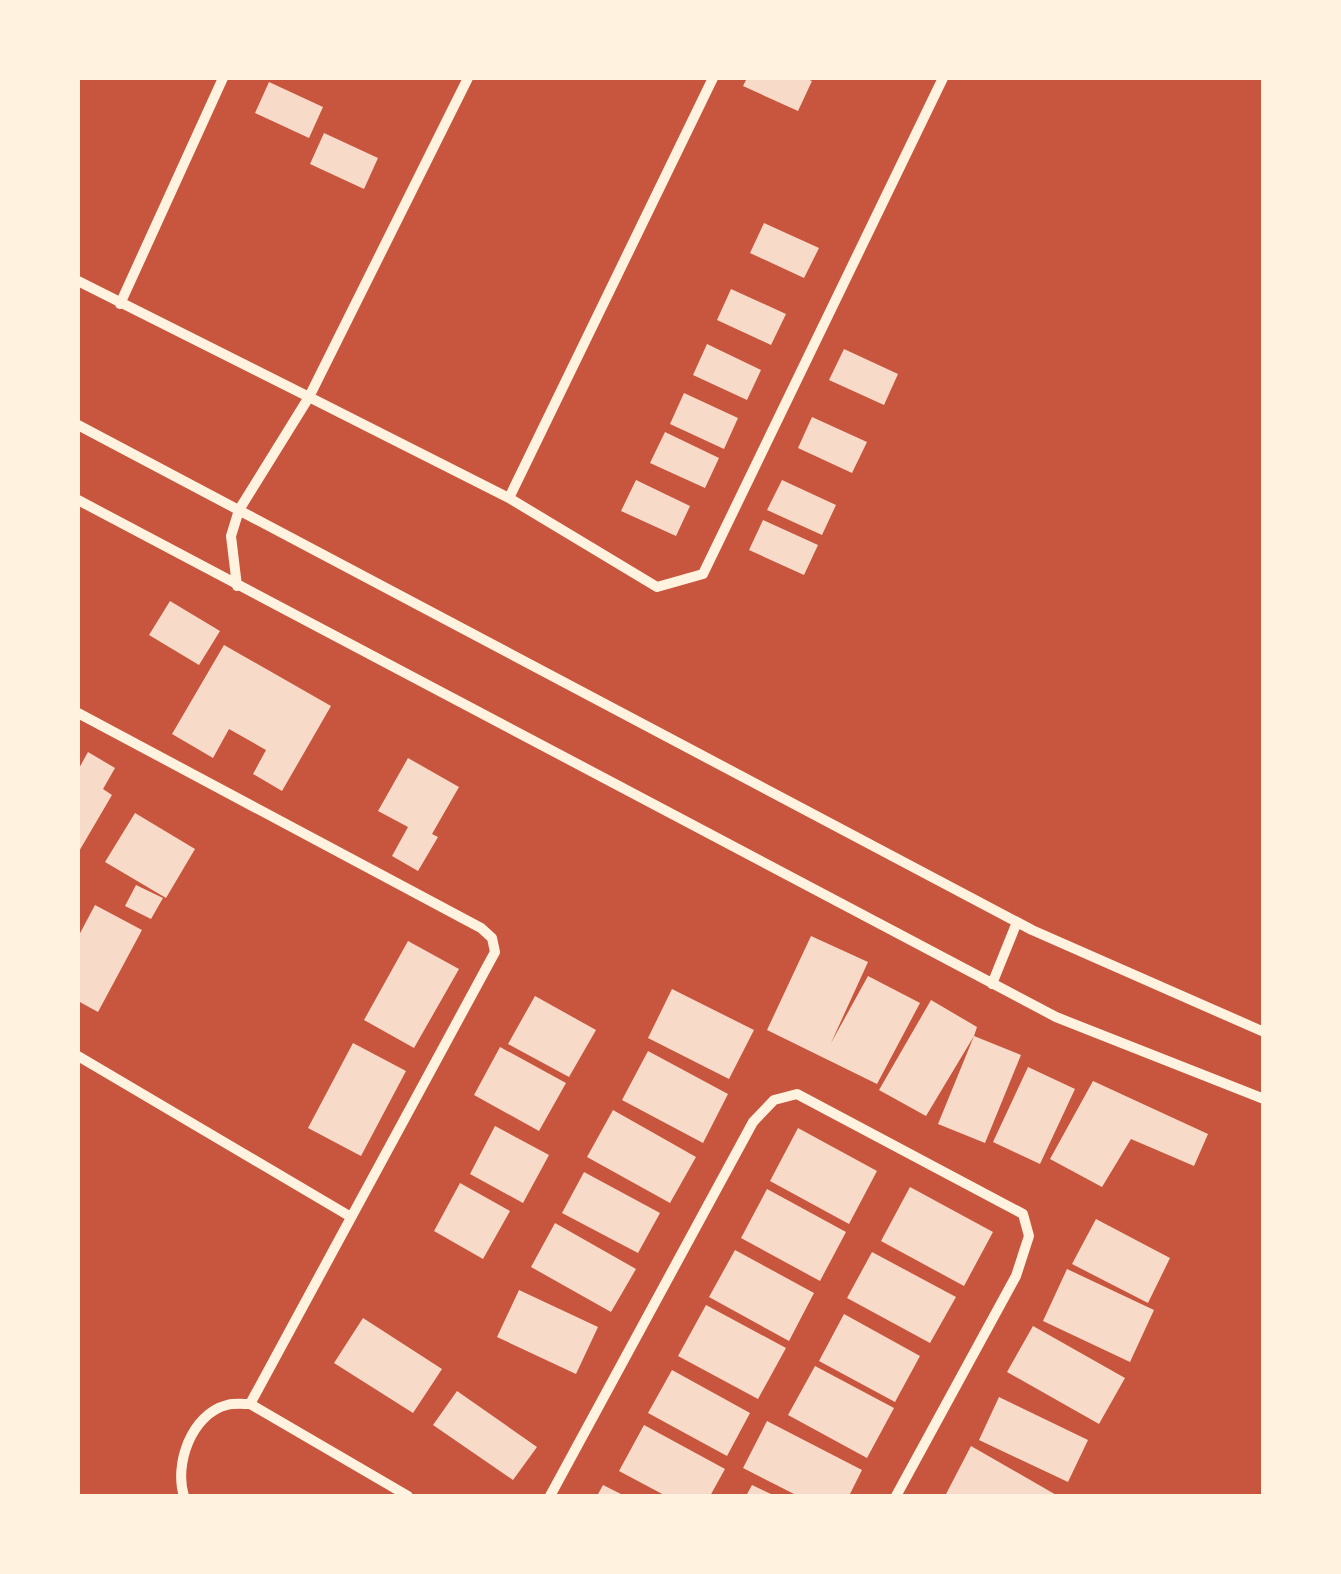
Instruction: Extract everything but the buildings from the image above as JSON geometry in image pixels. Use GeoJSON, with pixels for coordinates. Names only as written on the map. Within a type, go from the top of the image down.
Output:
{"type":"FeatureCollection","features":[{"type":"Feature","properties":{"kind":"street"},"geometry":{"type":"LineString","coordinates":[[120,304],[223,78]]}},
{"type":"Feature","properties":{"kind":"street"},"geometry":{"type":"LineString","coordinates":[[238,586],[231,536],[239,510],[308,397],[468,78]]}},
{"type":"Feature","properties":{"kind":"street"},"geometry":{"type":"LineString","coordinates":[[509,498],[714,78]]}},
{"type":"Feature","properties":{"kind":"street"},"geometry":{"type":"LineString","coordinates":[[78,281],[509,498],[657,587],[702,574],[943,78]]}},
{"type":"Feature","properties":{"kind":"street"},"geometry":{"type":"LineString","coordinates":[[78,425],[1017,922],[1264,1032]]}},
{"type":"Feature","properties":{"kind":"street"},"geometry":{"type":"LineString","coordinates":[[78,500],[1056,1017],[1264,1099]]}},
{"type":"Feature","properties":{"kind":"street"},"geometry":{"type":"LineString","coordinates":[[78,712],[481,928],[492,938],[495,952],[250,1404]]}},
{"type":"Feature","properties":{"kind":"street"},"geometry":{"type":"LineString","coordinates":[[992,984],[1017,922]]}},
{"type":"Feature","properties":{"kind":"street"},"geometry":{"type":"LineString","coordinates":[[78,1056],[351,1217]]}},
{"type":"Feature","properties":{"kind":"street"},"geometry":{"type":"LineString","coordinates":[[550,1496],[753,1122],[774,1100],[797,1094],[1023,1214],[1026,1225],[1028,1236],[1016,1276],[896,1496]]}},
{"type":"Feature","properties":{"kind":"street"},"geometry":{"type":"LineString","coordinates":[[184,1496],[180,1472],[186,1448],[204,1417],[226,1405],[250,1404],[408,1496]]}}]}
